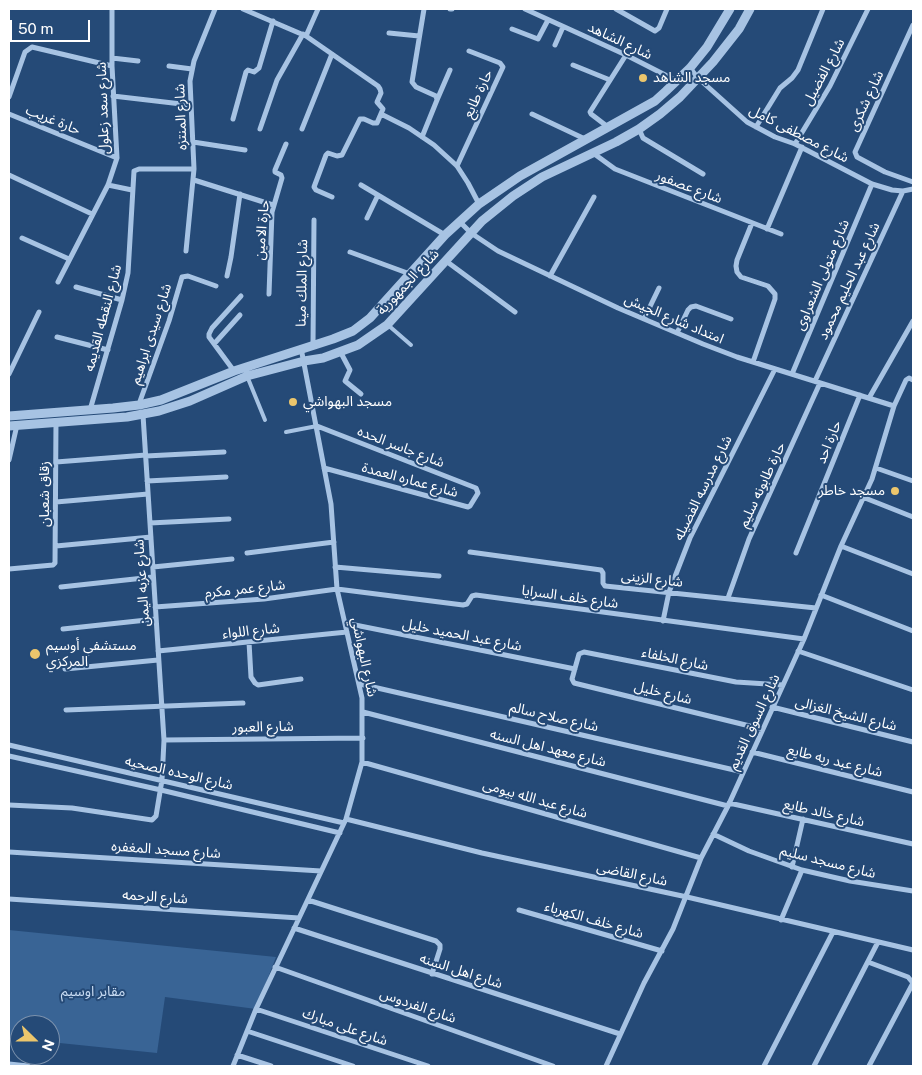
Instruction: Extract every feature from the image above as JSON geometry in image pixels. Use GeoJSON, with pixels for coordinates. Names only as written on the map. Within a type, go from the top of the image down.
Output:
{"type":"FeatureCollection","features":[{"type":"Feature","properties":{"kind":"street","name":"شارع سعد زعلول"},"geometry":{"type":"LineString","coordinates":[[58,282],[108,185],[117,158],[112,66],[112,9]]}},
{"type":"Feature","properties":{"kind":"street","name":"شارع المنتزه"},"geometry":{"type":"LineString","coordinates":[[186,251],[194,180],[190,104],[192,69],[215,9]]}},
{"type":"Feature","properties":{"kind":"street"},"geometry":{"type":"LineString","coordinates":[[243,9],[304,35],[378,86],[382,93],[377,101],[383,107],[377,123],[360,119],[340,156],[327,154],[314,187],[316,190],[332,197]]}},
{"type":"Feature","properties":{"kind":"street"},"geometry":{"type":"LineString","coordinates":[[260,129],[276,80],[318,9]]}},
{"type":"Feature","properties":{"kind":"street"},"geometry":{"type":"LineString","coordinates":[[424,9],[412,82],[416,87],[436,96],[437,100]]}},
{"type":"Feature","properties":{"kind":"street","name":"شارع الشاهد"},"geometry":{"type":"LineString","coordinates":[[525,9],[626,55],[677,81]]}},
{"type":"Feature","properties":{"kind":"street"},"geometry":{"type":"LineString","coordinates":[[616,9],[655,31],[659,28],[667,9]]}},
{"type":"Feature","properties":{"kind":"street","name":"شارع الجمهورية"},"geometry":{"type":"LineString","coordinates":[[13,426],[143,415],[175,406],[247,376],[341,353],[358,345],[387,325],[482,221],[520,191],[542,177],[639,129],[660,114],[698,78],[726,46],[739,29],[750,9]]}},
{"type":"Feature","properties":{"kind":"street"},"geometry":{"type":"LineString","coordinates":[[756,127],[780,88],[795,74],[823,9]]}},
{"type":"Feature","properties":{"kind":"street","name":"شارع الفضيل"},"geometry":{"type":"LineString","coordinates":[[795,144],[830,86],[868,9]]}},
{"type":"Feature","properties":{"kind":"street","name":"شارع الجمهورية"},"geometry":{"type":"LineString","coordinates":[[9,416],[139,405],[182,392],[234,371],[301,348],[313,346],[353,330],[370,318],[445,235],[478,204],[520,176],[655,101],[690,68],[716,35],[728,10]]}},
{"type":"Feature","properties":{"kind":"street"},"geometry":{"type":"LineString","coordinates":[[512,29],[538,39],[548,20]]}},
{"type":"Feature","properties":{"kind":"street"},"geometry":{"type":"LineString","coordinates":[[233,119],[246,72],[248,70],[254,72],[259,68],[273,21]]}},
{"type":"Feature","properties":{"kind":"street","name":"شارع شكرى"},"geometry":{"type":"LineString","coordinates":[[913,25],[855,152],[857,157],[885,172],[913,182]]}},
{"type":"Feature","properties":{"kind":"street"},"geometry":{"type":"LineString","coordinates":[[555,45],[563,27]]}},
{"type":"Feature","properties":{"kind":"street"},"geometry":{"type":"LineString","coordinates":[[388,33],[419,36]]}},
{"type":"Feature","properties":{"kind":"street"},"geometry":{"type":"LineString","coordinates":[[9,97],[25,52],[32,47],[112,66]]}},
{"type":"Feature","properties":{"kind":"street","name":"حارة طايع"},"geometry":{"type":"LineString","coordinates":[[457,166],[503,67],[469,51]]}},
{"type":"Feature","properties":{"kind":"street"},"geometry":{"type":"LineString","coordinates":[[302,129],[332,54]]}},
{"type":"Feature","properties":{"kind":"street"},"geometry":{"type":"LineString","coordinates":[[608,126],[590,112],[626,55]]}},
{"type":"Feature","properties":{"kind":"street"},"geometry":{"type":"LineString","coordinates":[[112,58],[138,61]]}},
{"type":"Feature","properties":{"kind":"street"},"geometry":{"type":"LineString","coordinates":[[573,65],[610,80]]}},
{"type":"Feature","properties":{"kind":"street"},"geometry":{"type":"LineString","coordinates":[[169,66],[192,69]]}},
{"type":"Feature","properties":{"kind":"street","name":"شارع مصطفى كامل"},"geometry":{"type":"LineString","coordinates":[[690,68],[738,116],[756,127],[775,137],[802,147],[872,184],[903,191],[913,190]]}},
{"type":"Feature","properties":{"kind":"street"},"geometry":{"type":"LineString","coordinates":[[422,137],[450,70]]}},
{"type":"Feature","properties":{"kind":"street"},"geometry":{"type":"LineString","coordinates":[[114,96],[190,104]]}},
{"type":"Feature","properties":{"kind":"street","name":"حارة غريب"},"geometry":{"type":"LineString","coordinates":[[9,114],[117,158]]}},
{"type":"Feature","properties":{"kind":"street"},"geometry":{"type":"LineString","coordinates":[[381,114],[409,128],[434,145],[457,166],[478,204]]}},
{"type":"Feature","properties":{"kind":"street"},"geometry":{"type":"LineString","coordinates":[[532,114],[585,139]]}},
{"type":"Feature","properties":{"kind":"street"},"geometry":{"type":"LineString","coordinates":[[639,129],[643,138],[703,174]]}},
{"type":"Feature","properties":{"kind":"street"},"geometry":{"type":"LineString","coordinates":[[193,142],[245,150]]}},
{"type":"Feature","properties":{"kind":"street","name":"حارة الامين"},"geometry":{"type":"LineString","coordinates":[[269,294],[273,205],[282,178],[275,170],[286,144]]}},
{"type":"Feature","properties":{"kind":"street"},"geometry":{"type":"LineString","coordinates":[[768,229],[802,147]]}},
{"type":"Feature","properties":{"kind":"street","name":"شارع عصفور"},"geometry":{"type":"LineString","coordinates":[[593,153],[616,169],[782,234]]}},
{"type":"Feature","properties":{"kind":"street","name":"شارع النقطه القديمه"},"geometry":{"type":"LineString","coordinates":[[90,410],[122,300],[130,257],[133,174],[136,170],[194,169]]}},
{"type":"Feature","properties":{"kind":"street"},"geometry":{"type":"LineString","coordinates":[[9,175],[92,214]]}},
{"type":"Feature","properties":{"kind":"street"},"geometry":{"type":"LineString","coordinates":[[194,180],[273,205]]}},
{"type":"Feature","properties":{"kind":"street","name":"شارع متولى الشعراوى"},"geometry":{"type":"LineString","coordinates":[[792,374],[872,184]]}},
{"type":"Feature","properties":{"kind":"street"},"geometry":{"type":"LineString","coordinates":[[108,185],[132,190]]}},
{"type":"Feature","properties":{"kind":"street"},"geometry":{"type":"LineString","coordinates":[[361,185],[445,235]]}},
{"type":"Feature","properties":{"kind":"street","name":"شارع عبد الحليم محمود"},"geometry":{"type":"LineString","coordinates":[[818,382],[903,191]]}},
{"type":"Feature","properties":{"kind":"street"},"geometry":{"type":"LineString","coordinates":[[227,276],[240,194]]}},
{"type":"Feature","properties":{"kind":"street"},"geometry":{"type":"LineString","coordinates":[[367,218],[378,195]]}},
{"type":"Feature","properties":{"kind":"street"},"geometry":{"type":"LineString","coordinates":[[550,276],[594,197]]}},
{"type":"Feature","properties":{"kind":"street","name":"شارع الملك مينا"},"geometry":{"type":"LineString","coordinates":[[313,346],[314,220]]}},
{"type":"Feature","properties":{"kind":"street","name":"امتداد شارع الجيش"},"geometry":{"type":"LineString","coordinates":[[459,222],[471,234],[498,251],[677,333],[753,362],[894,406]]}},
{"type":"Feature","properties":{"kind":"street"},"geometry":{"type":"LineString","coordinates":[[752,223],[737,260],[737,272],[741,277],[768,286],[775,294],[775,299],[753,362]]}},
{"type":"Feature","properties":{"kind":"street"},"geometry":{"type":"LineString","coordinates":[[22,238],[69,259]]}},
{"type":"Feature","properties":{"kind":"street"},"geometry":{"type":"LineString","coordinates":[[350,252],[410,274]]}},
{"type":"Feature","properties":{"kind":"street"},"geometry":{"type":"LineString","coordinates":[[446,261],[515,312]]}},
{"type":"Feature","properties":{"kind":"street","name":"شارع سيدى ابراهيم"},"geometry":{"type":"LineString","coordinates":[[139,405],[163,339],[182,277],[188,276],[216,286]]}},
{"type":"Feature","properties":{"kind":"street"},"geometry":{"type":"LineString","coordinates":[[76,287],[122,300]]}},
{"type":"Feature","properties":{"kind":"street"},"geometry":{"type":"LineString","coordinates":[[644,319],[659,288]]}},
{"type":"Feature","properties":{"kind":"street"},"geometry":{"type":"LineString","coordinates":[[234,371],[209,337],[210,331],[241,296]]}},
{"type":"Feature","properties":{"kind":"street"},"geometry":{"type":"LineString","coordinates":[[677,333],[691,307],[696,306],[731,319]]}},
{"type":"Feature","properties":{"kind":"street"},"geometry":{"type":"LineString","coordinates":[[9,374],[39,312]]}},
{"type":"Feature","properties":{"kind":"street"},"geometry":{"type":"LineString","coordinates":[[214,344],[240,315]]}},
{"type":"Feature","properties":{"kind":"street"},"geometry":{"type":"LineString","coordinates":[[869,398],[913,321]]}},
{"type":"Feature","properties":{"kind":"street"},"geometry":{"type":"LineString","coordinates":[[57,338],[108,350]]}},
{"type":"Feature","properties":{"kind":"street","name":"شارع البهواشي"},"geometry":{"type":"LineString","coordinates":[[233,1066],[275,967],[340,833],[362,762],[363,712],[360,684],[337,589],[331,504],[301,348]]}},
{"type":"Feature","properties":{"kind":"street"},"geometry":{"type":"LineString","coordinates":[[341,353],[350,370],[345,381],[361,394]]}},
{"type":"Feature","properties":{"kind":"street","name":"شارع مدرسه الفضيله"},"geometry":{"type":"LineString","coordinates":[[662,621],[669,592],[690,538],[775,369]]}},
{"type":"Feature","properties":{"kind":"street","name":"شارع السوق القديم"},"geometry":{"type":"LineString","coordinates":[[606,1066],[644,983],[662,951],[687,897],[701,858],[804,639],[841,546],[865,498],[894,406],[906,380],[909,378],[913,380]]}},
{"type":"Feature","properties":{"kind":"street","name":"حارة طابونه سليم"},"geometry":{"type":"LineString","coordinates":[[728,598],[749,539],[818,382]]}},
{"type":"Feature","properties":{"kind":"street","name":"حارة احد"},"geometry":{"type":"LineString","coordinates":[[796,553],[860,395]]}},
{"type":"Feature","properties":{"kind":"street","name":"شارع عزبه اليمن"},"geometry":{"type":"LineString","coordinates":[[9,805],[72,808],[152,820],[156,816],[162,780],[164,740],[143,415]]}},
{"type":"Feature","properties":{"kind":"street","name":"زقاق شعبان"},"geometry":{"type":"LineString","coordinates":[[9,569],[53,566],[56,561],[56,422]]}},
{"type":"Feature","properties":{"kind":"street"},"geometry":{"type":"LineString","coordinates":[[9,460],[13,426]]}},
{"type":"Feature","properties":{"kind":"street","name":"شارع جاسر الحده"},"geometry":{"type":"LineString","coordinates":[[317,426],[476,488]]}},
{"type":"Feature","properties":{"kind":"street"},"geometry":{"type":"LineString","coordinates":[[56,462],[224,452]]}},
{"type":"Feature","properties":{"kind":"street","name":"شارع عماره العمدة"},"geometry":{"type":"LineString","coordinates":[[324,468],[468,507],[478,493],[476,488]]}},
{"type":"Feature","properties":{"kind":"street"},"geometry":{"type":"LineString","coordinates":[[876,468],[913,481]]}},
{"type":"Feature","properties":{"kind":"street"},"geometry":{"type":"LineString","coordinates":[[147,481],[226,477]]}},
{"type":"Feature","properties":{"kind":"street"},"geometry":{"type":"LineString","coordinates":[[56,502],[148,494]]}},
{"type":"Feature","properties":{"kind":"street"},"geometry":{"type":"LineString","coordinates":[[865,498],[913,517]]}},
{"type":"Feature","properties":{"kind":"street"},"geometry":{"type":"LineString","coordinates":[[150,523],[229,519]]}},
{"type":"Feature","properties":{"kind":"street"},"geometry":{"type":"LineString","coordinates":[[56,546],[151,537]]}},
{"type":"Feature","properties":{"kind":"street"},"geometry":{"type":"LineString","coordinates":[[247,553],[334,542]]}},
{"type":"Feature","properties":{"kind":"street"},"geometry":{"type":"LineString","coordinates":[[841,546],[913,574]]}},
{"type":"Feature","properties":{"kind":"street","name":"شارع الزينى"},"geometry":{"type":"LineString","coordinates":[[470,552],[601,570],[605,586],[816,608]]}},
{"type":"Feature","properties":{"kind":"street"},"geometry":{"type":"LineString","coordinates":[[153,567],[232,560]]}},
{"type":"Feature","properties":{"kind":"street"},"geometry":{"type":"LineString","coordinates":[[335,567],[439,576]]}},
{"type":"Feature","properties":{"kind":"street"},"geometry":{"type":"LineString","coordinates":[[61,587],[153,577]]}},
{"type":"Feature","properties":{"kind":"street","name":"شارع عمر مكرم"},"geometry":{"type":"LineString","coordinates":[[155,607],[255,600],[337,589]]}},
{"type":"Feature","properties":{"kind":"street","name":"شارع خلف السرايا"},"geometry":{"type":"LineString","coordinates":[[337,589],[463,606],[467,604],[472,596],[476,596],[804,639]]}},
{"type":"Feature","properties":{"kind":"street"},"geometry":{"type":"LineString","coordinates":[[822,595],[913,631]]}},
{"type":"Feature","properties":{"kind":"street"},"geometry":{"type":"LineString","coordinates":[[63,629],[156,619]]}},
{"type":"Feature","properties":{"kind":"street","name":"شارع عبد الحميد خليل"},"geometry":{"type":"LineString","coordinates":[[345,623],[575,669]]}},
{"type":"Feature","properties":{"kind":"street","name":"شارع اللواء"},"geometry":{"type":"LineString","coordinates":[[158,651],[347,632]]}},
{"type":"Feature","properties":{"kind":"street"},"geometry":{"type":"LineString","coordinates":[[249,642],[251,677],[255,684],[301,679]]}},
{"type":"Feature","properties":{"kind":"street"},"geometry":{"type":"LineString","coordinates":[[798,651],[913,690]]}},
{"type":"Feature","properties":{"kind":"street","name":"شارع الخلفاء"},"geometry":{"type":"LineString","coordinates":[[575,669],[579,654],[584,652],[744,683],[783,685]]}},
{"type":"Feature","properties":{"kind":"street"},"geometry":{"type":"LineString","coordinates":[[65,669],[158,660]]}},
{"type":"Feature","properties":{"kind":"street","name":"شارع خليل"},"geometry":{"type":"LineString","coordinates":[[575,669],[572,678],[574,683],[762,729]]}},
{"type":"Feature","properties":{"kind":"street","name":"شارع صلاح سالم"},"geometry":{"type":"LineString","coordinates":[[360,684],[743,772]]}},
{"type":"Feature","properties":{"kind":"street"},"geometry":{"type":"LineString","coordinates":[[66,710],[243,703]]}},
{"type":"Feature","properties":{"kind":"street","name":"شارع الشيخ الغزالى"},"geometry":{"type":"LineString","coordinates":[[772,708],[913,742]]}},
{"type":"Feature","properties":{"kind":"street","name":"شارع معهد اهل السنه"},"geometry":{"type":"LineString","coordinates":[[363,712],[728,804]]}},
{"type":"Feature","properties":{"kind":"street","name":"شارع العبور"},"geometry":{"type":"LineString","coordinates":[[164,740],[363,738]]}},
{"type":"Feature","properties":{"kind":"street","name":"شارع الوحده الصحيه"},"geometry":{"type":"LineString","coordinates":[[9,745],[345,821]]}},
{"type":"Feature","properties":{"kind":"street","name":"شارع عبد ربه طايع"},"geometry":{"type":"LineString","coordinates":[[752,752],[913,792]]}},
{"type":"Feature","properties":{"kind":"street","name":"شارع الوحده الصحيه"},"geometry":{"type":"LineString","coordinates":[[9,756],[340,833]]}},
{"type":"Feature","properties":{"kind":"street","name":"شارع عبد الله بيومى"},"geometry":{"type":"LineString","coordinates":[[362,762],[701,858]]}},
{"type":"Feature","properties":{"kind":"street","name":"شارع خالد طايع"},"geometry":{"type":"LineString","coordinates":[[728,804],[913,844]]}},
{"type":"Feature","properties":{"kind":"street"},"geometry":{"type":"LineString","coordinates":[[792,867],[803,820]]}},
{"type":"Feature","properties":{"kind":"street","name":"شارع القاضى"},"geometry":{"type":"LineString","coordinates":[[345,821],[482,853],[687,897],[913,950]]}},
{"type":"Feature","properties":{"kind":"street","name":"شارع مسجد سليم"},"geometry":{"type":"LineString","coordinates":[[713,834],[750,851],[802,870],[850,881],[913,891]]}},
{"type":"Feature","properties":{"kind":"street","name":"شارع مسجد المغفره"},"geometry":{"type":"LineString","coordinates":[[9,852],[321,871]]}},
{"type":"Feature","properties":{"kind":"street"},"geometry":{"type":"LineString","coordinates":[[781,920],[802,870]]}},
{"type":"Feature","properties":{"kind":"street","name":"شارع الرحمه"},"geometry":{"type":"LineString","coordinates":[[9,899],[299,918]]}},
{"type":"Feature","properties":{"kind":"street"},"geometry":{"type":"LineString","coordinates":[[308,900],[436,941],[440,949],[432,974]]}},
{"type":"Feature","properties":{"kind":"street","name":"شارع خلف الكهرباء"},"geometry":{"type":"LineString","coordinates":[[519,910],[662,951]]}},
{"type":"Feature","properties":{"kind":"street","name":"شارع اهل السنه"},"geometry":{"type":"LineString","coordinates":[[294,928],[620,1034]]}},
{"type":"Feature","properties":{"kind":"street"},"geometry":{"type":"LineString","coordinates":[[764,1066],[833,932]]}},
{"type":"Feature","properties":{"kind":"street"},"geometry":{"type":"LineString","coordinates":[[814,1066],[878,942]]}},
{"type":"Feature","properties":{"kind":"street"},"geometry":{"type":"LineString","coordinates":[[868,962],[910,979],[913,983],[869,1066]]}},
{"type":"Feature","properties":{"kind":"street","name":"شارع الفردوس"},"geometry":{"type":"LineString","coordinates":[[275,967],[553,1066]]}},
{"type":"Feature","properties":{"kind":"street","name":"شارع على مبارك"},"geometry":{"type":"LineString","coordinates":[[256,1009],[428,1066]]}},
{"type":"Feature","properties":{"kind":"street"},"geometry":{"type":"LineString","coordinates":[[247,1031],[353,1066]]}},
{"type":"Feature","properties":{"kind":"street"},"geometry":{"type":"LineString","coordinates":[[237,1055],[271,1066]]}},
{"type":"Feature","properties":{"kind":"street"},"geometry":{"type":"LineString","coordinates":[[9,1064],[28,1066]]}},
{"type":"Feature","properties":{"kind":"lane"},"geometry":{"type":"LineString","coordinates":[[387,325],[411,345]]}},
{"type":"Feature","properties":{"kind":"lane"},"geometry":{"type":"LineString","coordinates":[[247,376],[265,420]]}},
{"type":"Feature","properties":{"kind":"lane"},"geometry":{"type":"LineString","coordinates":[[286,432],[317,426]]}},
{"type":"Feature","properties":{"kind":"green space","name":"مقابر اوسيم"},"geometry":{"type":"Polygon","coordinates":[[[9,930],[276,957],[256,1009],[165,997],[157,1053],[60,1043],[60,1015],[10,1015],[9,1037],[9,930]]]}},
{"type":"Feature","properties":{"kind":"place","name":"مسجد الشاهد"},"geometry":{"type":"Point","coordinates":[643,78]}},
{"type":"Feature","properties":{"kind":"place","name":"مسجد البهواشي"},"geometry":{"type":"Point","coordinates":[293,402]}},
{"type":"Feature","properties":{"kind":"place","name":"مسجد خاطر"},"geometry":{"type":"Point","coordinates":[895,491]}},
{"type":"Feature","properties":{"kind":"place","name":"مستشفي أوسيم المركزي"},"geometry":{"type":"Point","coordinates":[35,654]}}]}
